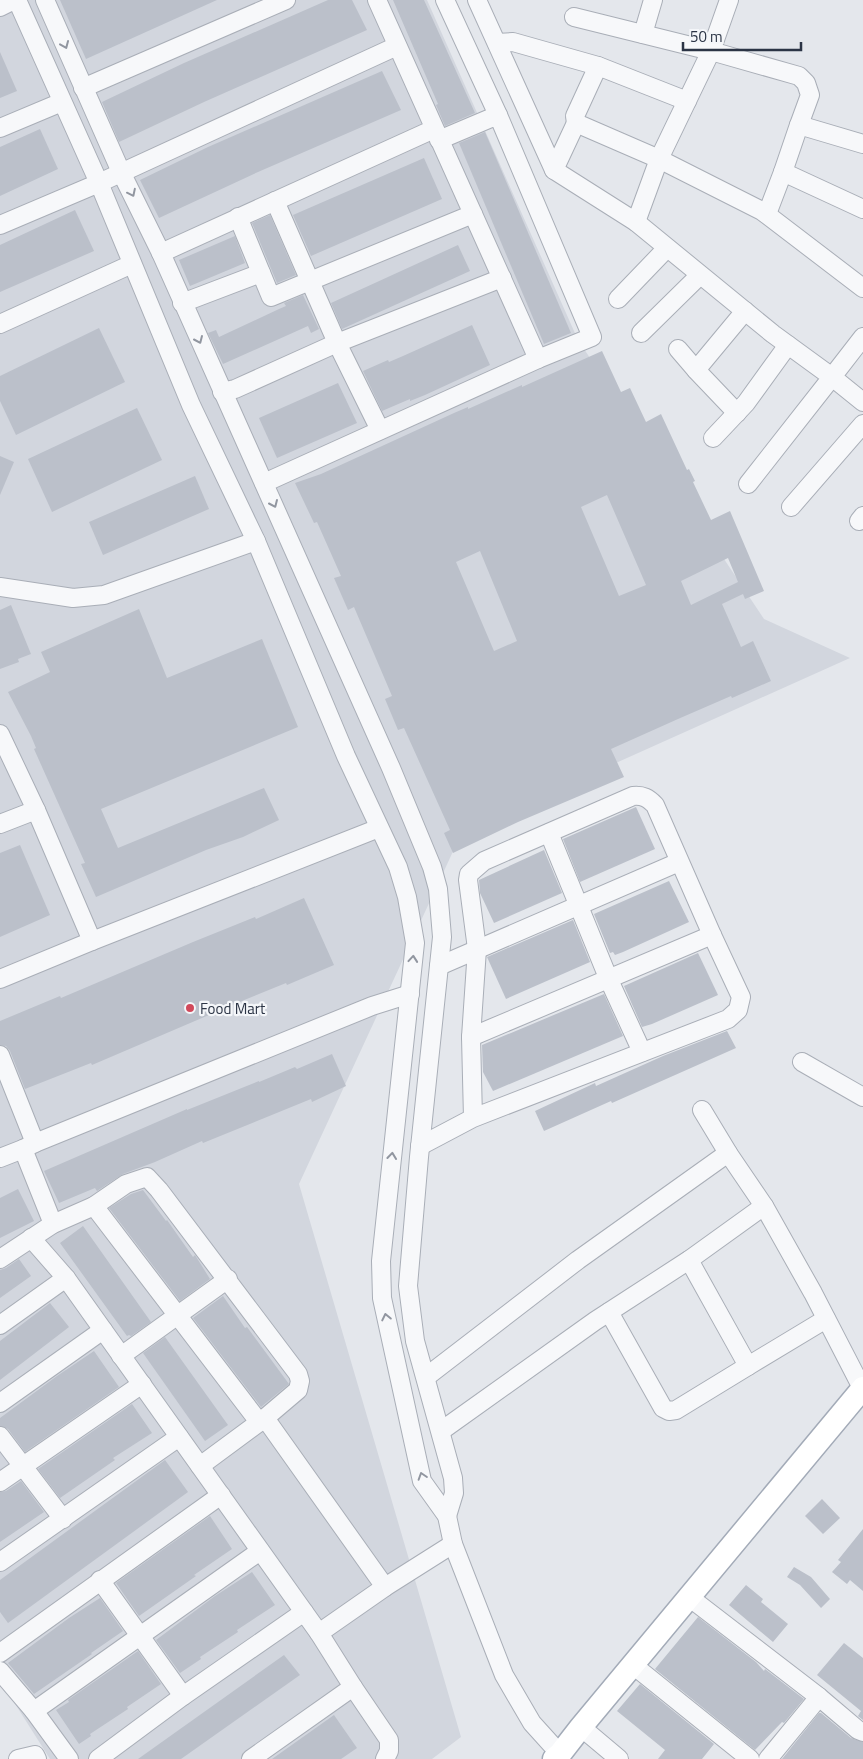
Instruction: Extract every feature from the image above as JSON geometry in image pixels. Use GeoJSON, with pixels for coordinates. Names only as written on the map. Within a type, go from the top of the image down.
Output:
{"type":"FeatureCollection","features":[{"type":"Feature","properties":{"kind":"main road"},"geometry":{"type":"LineString","coordinates":[[558,1757],[863,1389]]}},
{"type":"Feature","properties":{"kind":"street"},"geometry":{"type":"LineString","coordinates":[[0,7],[16,0],[99,183],[191,405],[256,541],[346,756],[398,867],[407,897],[415,943],[380,1261],[382,1298],[422,1481],[447,1516],[453,1544],[504,1675],[532,1723],[558,1757]]}},
{"type":"Feature","properties":{"kind":"street"},"geometry":{"type":"LineString","coordinates":[[45,0],[121,172],[161,252],[182,303],[391,768],[432,867],[438,889],[442,937],[420,1146],[408,1286],[415,1341],[453,1478],[454,1493],[447,1516]]}},
{"type":"Feature","properties":{"kind":"street"},"geometry":{"type":"LineString","coordinates":[[83,88],[286,0]]}},
{"type":"Feature","properties":{"kind":"street"},"geometry":{"type":"LineString","coordinates":[[377,0],[538,359]]}},
{"type":"Feature","properties":{"kind":"street"},"geometry":{"type":"LineString","coordinates":[[264,483],[538,359],[592,337],[498,115],[445,0]]}},
{"type":"Feature","properties":{"kind":"street"},"geometry":{"type":"LineString","coordinates":[[477,0],[554,170],[636,222],[744,311],[863,402]]}},
{"type":"Feature","properties":{"kind":"street"},"geometry":{"type":"LineString","coordinates":[[643,34],[653,0]]}},
{"type":"Feature","properties":{"kind":"street"},"geometry":{"type":"LineString","coordinates":[[636,222],[659,158],[711,51],[730,0]]}},
{"type":"Feature","properties":{"kind":"street"},"geometry":{"type":"LineString","coordinates":[[574,16],[799,76],[806,83],[810,95],[767,214]]}},
{"type":"Feature","properties":{"kind":"street"},"geometry":{"type":"LineString","coordinates":[[496,43],[513,42],[598,66],[687,101]]}},
{"type":"Feature","properties":{"kind":"street"},"geometry":{"type":"LineString","coordinates":[[0,225],[99,183],[397,46]]}},
{"type":"Feature","properties":{"kind":"street"},"geometry":{"type":"LineString","coordinates":[[554,170],[576,123],[575,116],[598,66]]}},
{"type":"Feature","properties":{"kind":"street"},"geometry":{"type":"LineString","coordinates":[[0,128],[62,102]]}},
{"type":"Feature","properties":{"kind":"street"},"geometry":{"type":"LineString","coordinates":[[161,252],[275,201],[437,134],[498,115]]}},
{"type":"Feature","properties":{"kind":"street"},"geometry":{"type":"LineString","coordinates":[[576,123],[659,158],[767,214],[863,288]]}},
{"type":"Feature","properties":{"kind":"street"},"geometry":{"type":"LineString","coordinates":[[799,126],[863,144]]}},
{"type":"Feature","properties":{"kind":"street"},"geometry":{"type":"LineString","coordinates":[[783,172],[863,209]]}},
{"type":"Feature","properties":{"kind":"street"},"geometry":{"type":"LineString","coordinates":[[275,201],[337,343],[380,430]]}},
{"type":"Feature","properties":{"kind":"street"},"geometry":{"type":"LineString","coordinates":[[238,217],[271,296],[473,214]]}},
{"type":"Feature","properties":{"kind":"street"},"geometry":{"type":"LineString","coordinates":[[618,299],[668,248]]}},
{"type":"Feature","properties":{"kind":"street"},"geometry":{"type":"LineString","coordinates":[[0,324],[132,264]]}},
{"type":"Feature","properties":{"kind":"street"},"geometry":{"type":"LineString","coordinates":[[182,303],[261,273]]}},
{"type":"Feature","properties":{"kind":"street"},"geometry":{"type":"LineString","coordinates":[[641,333],[700,275]]}},
{"type":"Feature","properties":{"kind":"street"},"geometry":{"type":"LineString","coordinates":[[222,392],[235,389],[337,343],[502,278]]}},
{"type":"Feature","properties":{"kind":"street"},"geometry":{"type":"LineString","coordinates":[[696,370],[744,311]]}},
{"type":"Feature","properties":{"kind":"street"},"geometry":{"type":"LineString","coordinates":[[748,484],[863,337]]}},
{"type":"Feature","properties":{"kind":"street"},"geometry":{"type":"LineString","coordinates":[[712,438],[746,403],[788,345]]}},
{"type":"Feature","properties":{"kind":"street"},"geometry":{"type":"LineString","coordinates":[[678,349],[737,413]]}},
{"type":"Feature","properties":{"kind":"street"},"geometry":{"type":"LineString","coordinates":[[791,507],[863,424]]}},
{"type":"Feature","properties":{"kind":"street"},"geometry":{"type":"LineString","coordinates":[[0,587],[73,598],[104,595],[256,541]]}},
{"type":"Feature","properties":{"kind":"street"},"geometry":{"type":"LineString","coordinates":[[0,734],[36,810],[92,941]]}},
{"type":"Feature","properties":{"kind":"street"},"geometry":{"type":"LineString","coordinates":[[420,1146],[473,1118],[728,1019],[738,1010],[740,997],[655,805],[648,798],[639,795],[633,796],[484,861],[469,874],[468,880],[476,949],[471,1037],[473,1118]]}},
{"type":"Feature","properties":{"kind":"street"},"geometry":{"type":"LineString","coordinates":[[0,824],[36,810]]}},
{"type":"Feature","properties":{"kind":"street"},"geometry":{"type":"LineString","coordinates":[[0,979],[379,828]]}},
{"type":"Feature","properties":{"kind":"street"},"geometry":{"type":"LineString","coordinates":[[549,833],[609,980],[642,1052]]}},
{"type":"Feature","properties":{"kind":"street"},"geometry":{"type":"LineString","coordinates":[[439,966],[679,862]]}},
{"type":"Feature","properties":{"kind":"street"},"geometry":{"type":"LineString","coordinates":[[471,1037],[712,936]]}},
{"type":"Feature","properties":{"kind":"street"},"geometry":{"type":"LineString","coordinates":[[0,1158],[372,1006],[410,994]]}},
{"type":"Feature","properties":{"kind":"street"},"geometry":{"type":"LineString","coordinates":[[0,1055],[53,1224]]}},
{"type":"Feature","properties":{"kind":"street"},"geometry":{"type":"LineString","coordinates":[[802,1062],[863,1097]]}},
{"type":"Feature","properties":{"kind":"street"},"geometry":{"type":"LineString","coordinates":[[702,1110],[728,1154],[764,1206],[863,1389]]}},
{"type":"Feature","properties":{"kind":"street"},"geometry":{"type":"LineString","coordinates":[[426,1377],[578,1260],[728,1154]]}},
{"type":"Feature","properties":{"kind":"street"},"geometry":{"type":"LineString","coordinates":[[0,1259],[53,1224],[94,1206],[126,1184],[147,1177],[228,1279],[298,1374],[300,1381],[298,1390],[262,1420],[200,1466]]}},
{"type":"Feature","properties":{"kind":"street"},"geometry":{"type":"LineString","coordinates":[[94,1206],[177,1316],[262,1420],[385,1587]]}},
{"type":"Feature","properties":{"kind":"street"},"geometry":{"type":"LineString","coordinates":[[441,1431],[609,1312],[689,1260],[764,1206]]}},
{"type":"Feature","properties":{"kind":"street"},"geometry":{"type":"LineString","coordinates":[[31,1238],[66,1278],[319,1633],[389,1740],[389,1751],[386,1759]]}},
{"type":"Feature","properties":{"kind":"street"},"geometry":{"type":"LineString","coordinates":[[689,1260],[748,1366]]}},
{"type":"Feature","properties":{"kind":"street"},"geometry":{"type":"LineString","coordinates":[[0,1325],[66,1278]]}},
{"type":"Feature","properties":{"kind":"street"},"geometry":{"type":"LineString","coordinates":[[121,1356],[228,1279]]}},
{"type":"Feature","properties":{"kind":"street"},"geometry":{"type":"LineString","coordinates":[[609,1312],[663,1408],[669,1411],[676,1410],[826,1319]]}},
{"type":"Feature","properties":{"kind":"street"},"geometry":{"type":"LineString","coordinates":[[0,1403],[103,1330]]}},
{"type":"Feature","properties":{"kind":"street"},"geometry":{"type":"LineString","coordinates":[[0,1482],[23,1464],[142,1384]]}},
{"type":"Feature","properties":{"kind":"street"},"geometry":{"type":"LineString","coordinates":[[0,1436],[63,1519]]}},
{"type":"Feature","properties":{"kind":"street"},"geometry":{"type":"LineString","coordinates":[[0,1562],[179,1437]]}},
{"type":"Feature","properties":{"kind":"street"},"geometry":{"type":"LineString","coordinates":[[0,1653],[100,1580],[221,1496]]}},
{"type":"Feature","properties":{"kind":"street"},"geometry":{"type":"LineString","coordinates":[[319,1633],[385,1587],[453,1544]]}},
{"type":"Feature","properties":{"kind":"street"},"geometry":{"type":"LineString","coordinates":[[34,1711],[260,1551]]}},
{"type":"Feature","properties":{"kind":"street"},"geometry":{"type":"LineString","coordinates":[[100,1580],[183,1696]]}},
{"type":"Feature","properties":{"kind":"street"},"geometry":{"type":"LineString","coordinates":[[689,1597],[863,1732]]}},
{"type":"Feature","properties":{"kind":"street"},"geometry":{"type":"LineString","coordinates":[[98,1759],[183,1696],[304,1612]]}},
{"type":"Feature","properties":{"kind":"street"},"geometry":{"type":"LineString","coordinates":[[633,1665],[750,1759]]}},
{"type":"Feature","properties":{"kind":"street"},"geometry":{"type":"LineString","coordinates":[[0,1670],[68,1756]]}},
{"type":"Feature","properties":{"kind":"street"},"geometry":{"type":"LineString","coordinates":[[251,1759],[353,1687]]}},
{"type":"Feature","properties":{"kind":"street"},"geometry":{"type":"LineString","coordinates":[[768,1759],[819,1697]]}},
{"type":"Feature","properties":{"kind":"street"},"geometry":{"type":"LineString","coordinates":[[581,1727],[618,1759]]}},
{"type":"Feature","properties":{"kind":"street"},"geometry":{"type":"LineString","coordinates":[[18,1759],[35,1755],[37,1759]]}},
{"type":"Feature","properties":{"kind":"shaded area","name":"Food Mart"},"geometry":{"type":"Polygon","coordinates":[[[0,0],[427,0],[578,340],[764,619],[850,658],[462,832],[299,1184],[461,1737],[432,1759],[50,1759],[0,1680],[0,0]]]}},
{"type":"Feature","properties":{"kind":"building"},"geometry":{"type":"Polygon","coordinates":[[[60,0],[217,0],[86,59],[60,0]]]}},
{"type":"Feature","properties":{"kind":"building"},"geometry":{"type":"Polygon","coordinates":[[[328,0],[352,0],[367,30],[119,142],[102,102],[184,63],[328,0]]]}},
{"type":"Feature","properties":{"kind":"building"},"geometry":{"type":"Polygon","coordinates":[[[393,0],[424,0],[475,113],[445,126],[436,105],[438,104],[393,0]]]}},
{"type":"Feature","properties":{"kind":"building"},"geometry":{"type":"Polygon","coordinates":[[[0,52],[17,91],[0,98],[0,52]]]}},
{"type":"Feature","properties":{"kind":"building"},"geometry":{"type":"Polygon","coordinates":[[[382,71],[401,110],[258,172],[159,218],[140,180],[208,147],[382,71]]]}},
{"type":"Feature","properties":{"kind":"building"},"geometry":{"type":"Polygon","coordinates":[[[40,129],[58,169],[0,196],[0,147],[40,129]]]}},
{"type":"Feature","properties":{"kind":"building"},"geometry":{"type":"Polygon","coordinates":[[[485,132],[571,333],[544,344],[459,143],[485,132]]]}},
{"type":"Feature","properties":{"kind":"building"},"geometry":{"type":"Polygon","coordinates":[[[424,158],[442,199],[311,256],[293,215],[424,158]]]}},
{"type":"Feature","properties":{"kind":"building"},"geometry":{"type":"Polygon","coordinates":[[[75,210],[94,251],[0,292],[0,245],[75,210]]]}},
{"type":"Feature","properties":{"kind":"building"},"geometry":{"type":"Polygon","coordinates":[[[270,215],[296,275],[277,283],[252,223],[270,215]]]}},
{"type":"Feature","properties":{"kind":"building"},"geometry":{"type":"Polygon","coordinates":[[[235,236],[245,263],[190,286],[179,260],[235,236]]]}},
{"type":"Feature","properties":{"kind":"building"},"geometry":{"type":"Polygon","coordinates":[[[458,245],[470,271],[342,329],[331,303],[458,245]]]}},
{"type":"Feature","properties":{"kind":"building"},"geometry":{"type":"Polygon","coordinates":[[[303,295],[319,329],[311,333],[308,326],[223,364],[208,333],[216,330],[219,337],[286,306],[284,303],[303,295]]]}},
{"type":"Feature","properties":{"kind":"building"},"geometry":{"type":"Polygon","coordinates":[[[472,325],[490,365],[425,395],[382,411],[363,371],[388,360],[389,362],[472,325]]]}},
{"type":"Feature","properties":{"kind":"building"},"geometry":{"type":"Polygon","coordinates":[[[99,328],[125,382],[16,435],[0,401],[0,376],[99,328]]]}},
{"type":"Feature","properties":{"kind":"building"},"geometry":{"type":"Polygon","coordinates":[[[602,351],[621,392],[630,388],[646,422],[661,414],[687,470],[689,469],[695,481],[693,482],[711,520],[730,511],[764,591],[745,599],[743,594],[722,604],[741,647],[753,641],[771,681],[732,698],[731,696],[611,749],[624,777],[518,822],[453,853],[444,833],[450,830],[404,728],[398,730],[385,699],[392,696],[354,607],[348,610],[334,578],[341,576],[317,522],[314,523],[295,483],[321,474],[468,407],[468,409],[522,385],[522,387],[602,351]],[[607,495],[581,507],[619,596],[646,585],[607,495]],[[480,551],[456,562],[494,651],[517,641],[480,551]],[[728,558],[681,581],[691,605],[738,582],[728,558]]]}},
{"type":"Feature","properties":{"kind":"building"},"geometry":{"type":"Polygon","coordinates":[[[338,383],[357,423],[277,458],[259,418],[338,383]]]}},
{"type":"Feature","properties":{"kind":"building"},"geometry":{"type":"Polygon","coordinates":[[[137,408],[162,460],[52,512],[28,459],[137,408]]]}},
{"type":"Feature","properties":{"kind":"building"},"geometry":{"type":"Polygon","coordinates":[[[0,456],[14,462],[0,495],[0,456]]]}},
{"type":"Feature","properties":{"kind":"building"},"geometry":{"type":"Polygon","coordinates":[[[195,476],[209,509],[103,555],[89,522],[195,476]]]}},
{"type":"Feature","properties":{"kind":"building"},"geometry":{"type":"Polygon","coordinates":[[[11,605],[31,654],[18,659],[19,662],[0,669],[0,610],[11,605]]]}},
{"type":"Feature","properties":{"kind":"building"},"geometry":{"type":"Polygon","coordinates":[[[139,609],[167,678],[262,639],[298,727],[101,809],[118,848],[264,788],[279,820],[243,837],[206,850],[96,897],[81,864],[85,863],[34,749],[36,748],[31,736],[8,692],[50,672],[41,652],[139,609]]]}},
{"type":"Feature","properties":{"kind":"building"},"geometry":{"type":"Polygon","coordinates":[[[636,807],[655,849],[580,882],[563,839],[636,807]]]}},
{"type":"Feature","properties":{"kind":"building"},"geometry":{"type":"Polygon","coordinates":[[[20,845],[50,915],[0,937],[0,853],[20,845]]]}},
{"type":"Feature","properties":{"kind":"building"},"geometry":{"type":"Polygon","coordinates":[[[544,850],[562,893],[494,923],[480,893],[479,880],[544,850]]]}},
{"type":"Feature","properties":{"kind":"building"},"geometry":{"type":"Polygon","coordinates":[[[669,881],[689,922],[623,952],[615,955],[613,952],[610,953],[594,914],[669,881]]]}},
{"type":"Feature","properties":{"kind":"building"},"geometry":{"type":"Polygon","coordinates":[[[304,898],[334,965],[237,1003],[92,1065],[91,1063],[25,1089],[10,1051],[6,1046],[0,1045],[0,1021],[60,996],[61,998],[193,942],[255,917],[256,919],[304,898]]]}},
{"type":"Feature","properties":{"kind":"building"},"geometry":{"type":"Polygon","coordinates":[[[573,920],[590,962],[506,999],[487,957],[573,920]]]}},
{"type":"Feature","properties":{"kind":"building"},"geometry":{"type":"Polygon","coordinates":[[[698,953],[718,995],[642,1027],[624,986],[698,953]]]}},
{"type":"Feature","properties":{"kind":"building"},"geometry":{"type":"Polygon","coordinates":[[[604,994],[623,1036],[493,1091],[483,1072],[482,1045],[604,994]]]}},
{"type":"Feature","properties":{"kind":"building"},"geometry":{"type":"Polygon","coordinates":[[[727,1031],[736,1048],[544,1131],[535,1111],[595,1083],[596,1086],[663,1056],[727,1031]]]}},
{"type":"Feature","properties":{"kind":"building"},"geometry":{"type":"Polygon","coordinates":[[[332,1054],[346,1086],[312,1102],[311,1099],[203,1143],[202,1141],[123,1174],[97,1191],[95,1188],[59,1203],[44,1171],[187,1109],[295,1067],[297,1069],[332,1054]]]}},
{"type":"Feature","properties":{"kind":"building"},"geometry":{"type":"Polygon","coordinates":[[[18,1189],[34,1221],[0,1238],[0,1198],[18,1189]]]}},
{"type":"Feature","properties":{"kind":"building"},"geometry":{"type":"Polygon","coordinates":[[[143,1190],[193,1257],[195,1255],[210,1279],[180,1301],[109,1208],[131,1194],[143,1190]]]}},
{"type":"Feature","properties":{"kind":"building"},"geometry":{"type":"Polygon","coordinates":[[[83,1226],[151,1322],[131,1336],[127,1336],[60,1243],[83,1226]]]}},
{"type":"Feature","properties":{"kind":"building"},"geometry":{"type":"Polygon","coordinates":[[[19,1259],[31,1276],[0,1298],[0,1270],[19,1259]]]}},
{"type":"Feature","properties":{"kind":"building"},"geometry":{"type":"Polygon","coordinates":[[[223,1296],[245,1328],[247,1327],[289,1384],[261,1407],[193,1318],[223,1296]]]}},
{"type":"Feature","properties":{"kind":"building"},"geometry":{"type":"Polygon","coordinates":[[[50,1303],[69,1327],[0,1380],[0,1341],[50,1303]]]}},
{"type":"Feature","properties":{"kind":"building"},"geometry":{"type":"Polygon","coordinates":[[[165,1337],[228,1425],[205,1441],[143,1353],[165,1337]]]}},
{"type":"Feature","properties":{"kind":"building"},"geometry":{"type":"Polygon","coordinates":[[[94,1351],[119,1387],[25,1452],[8,1429],[0,1426],[0,1418],[94,1351]]]}},
{"type":"Feature","properties":{"kind":"building"},"geometry":{"type":"Polygon","coordinates":[[[132,1404],[152,1433],[113,1458],[115,1460],[60,1498],[38,1469],[132,1404]]]}},
{"type":"Feature","properties":{"kind":"building"},"geometry":{"type":"Polygon","coordinates":[[[165,1460],[188,1492],[8,1623],[0,1612],[0,1580],[165,1460]]]}},
{"type":"Feature","properties":{"kind":"building"},"geometry":{"type":"Polygon","coordinates":[[[21,1481],[44,1512],[0,1542],[0,1492],[6,1491],[21,1481]]]}},
{"type":"Feature","properties":{"kind":"building"},"geometry":{"type":"Polygon","coordinates":[[[822,1499],[840,1518],[823,1534],[805,1516],[822,1499]]]}},
{"type":"Feature","properties":{"kind":"building"},"geometry":{"type":"Polygon","coordinates":[[[210,1516],[232,1549],[139,1616],[116,1583],[210,1516]]]}},
{"type":"Feature","properties":{"kind":"building"},"geometry":{"type":"Polygon","coordinates":[[[863,1529],[863,1591],[850,1580],[847,1584],[832,1572],[841,1562],[838,1560],[863,1529]]]}},
{"type":"Feature","properties":{"kind":"building"},"geometry":{"type":"Polygon","coordinates":[[[794,1567],[811,1577],[830,1599],[821,1608],[800,1585],[787,1577],[794,1567]]]}},
{"type":"Feature","properties":{"kind":"building"},"geometry":{"type":"Polygon","coordinates":[[[252,1572],[275,1605],[237,1630],[238,1632],[200,1657],[201,1659],[180,1673],[156,1640],[215,1596],[252,1572]]]}},
{"type":"Feature","properties":{"kind":"building"},"geometry":{"type":"Polygon","coordinates":[[[746,1585],[763,1599],[761,1602],[788,1624],[773,1642],[729,1605],[746,1585]]]}},
{"type":"Feature","properties":{"kind":"building"},"geometry":{"type":"Polygon","coordinates":[[[100,1598],[123,1631],[34,1694],[8,1663],[69,1618],[100,1598]]]}},
{"type":"Feature","properties":{"kind":"building"},"geometry":{"type":"Polygon","coordinates":[[[698,1617],[756,1662],[764,1671],[765,1669],[804,1699],[784,1723],[782,1722],[755,1750],[655,1669],[698,1617]]]}},
{"type":"Feature","properties":{"kind":"building"},"geometry":{"type":"Polygon","coordinates":[[[844,1643],[863,1658],[863,1720],[858,1716],[861,1711],[817,1675],[844,1643]]]}},
{"type":"Feature","properties":{"kind":"building"},"geometry":{"type":"Polygon","coordinates":[[[138,1651],[161,1684],[90,1734],[91,1736],[79,1744],[56,1710],[138,1651]]]}},
{"type":"Feature","properties":{"kind":"building"},"geometry":{"type":"Polygon","coordinates":[[[284,1655],[300,1675],[181,1759],[138,1759],[284,1655]]]}},
{"type":"Feature","properties":{"kind":"building"},"geometry":{"type":"Polygon","coordinates":[[[640,1684],[714,1744],[702,1759],[658,1759],[665,1750],[617,1711],[640,1684]]]}},
{"type":"Feature","properties":{"kind":"building"},"geometry":{"type":"Polygon","coordinates":[[[819,1713],[851,1738],[863,1742],[863,1759],[782,1759],[819,1713]]]}},
{"type":"Feature","properties":{"kind":"building"},"geometry":{"type":"Polygon","coordinates":[[[334,1715],[357,1748],[341,1759],[272,1759],[334,1715]]]}},
{"type":"Feature","properties":{"kind":"place","name":"Food Mart"},"geometry":{"type":"Point","coordinates":[190,1008]}}]}
